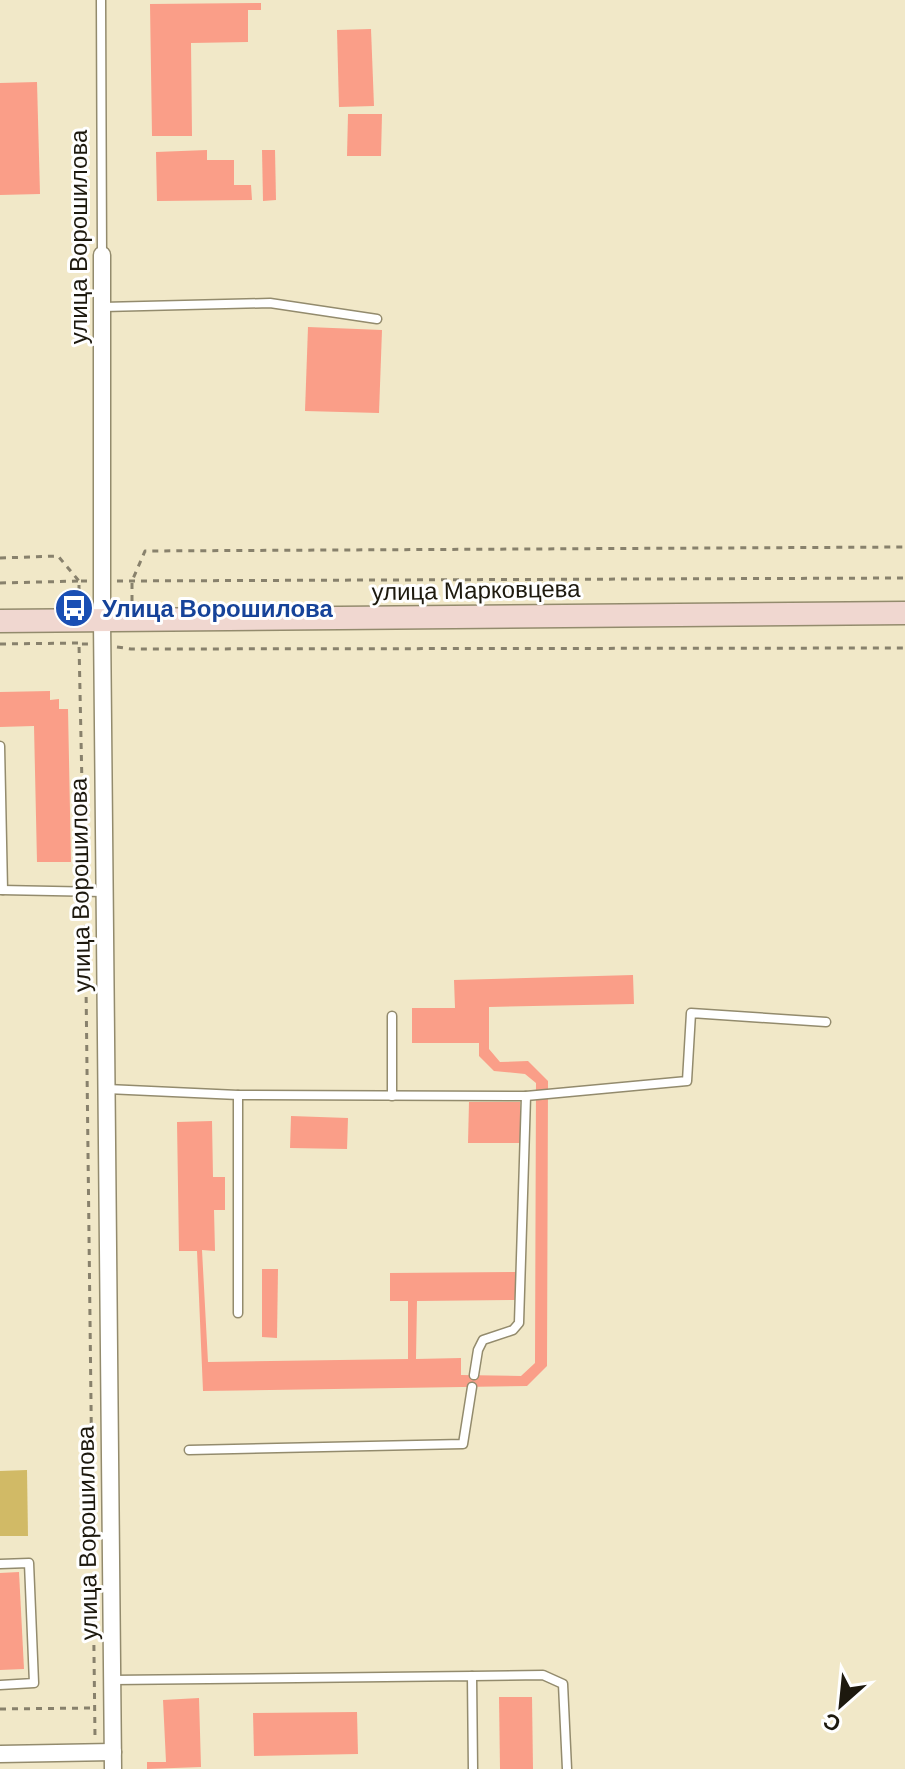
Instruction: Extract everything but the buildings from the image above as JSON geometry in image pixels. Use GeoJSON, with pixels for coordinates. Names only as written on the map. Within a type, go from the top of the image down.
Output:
{"type":"FeatureCollection","features":[{"type":"Feature","properties":{"kind":"main road","name":"улица Марковцева"},"geometry":{"type":"LineString","coordinates":[[0,621],[905,613]]}},
{"type":"Feature","properties":{"kind":"street","name":"улица Ворошилова"},"geometry":{"type":"LineString","coordinates":[[102,255],[102,644],[113,1769]]}},
{"type":"Feature","properties":{"kind":"street"},"geometry":{"type":"LineString","coordinates":[[0,1754],[113,1752]]}},
{"type":"Feature","properties":{"kind":"lane","name":"улица Ворошилова"},"geometry":{"type":"LineString","coordinates":[[101,0],[102,255]]}},
{"type":"Feature","properties":{"kind":"lane"},"geometry":{"type":"LineString","coordinates":[[103,307],[270,303],[377,319]]}},
{"type":"Feature","properties":{"kind":"lane"},"geometry":{"type":"LineString","coordinates":[[0,746],[2,890],[104,892]]}},
{"type":"Feature","properties":{"kind":"lane"},"geometry":{"type":"LineString","coordinates":[[106,1089],[238,1095],[526,1096],[687,1081],[691,1013],[826,1022]]}},
{"type":"Feature","properties":{"kind":"lane"},"geometry":{"type":"LineString","coordinates":[[392,1016],[392,1096]]}},
{"type":"Feature","properties":{"kind":"lane"},"geometry":{"type":"LineString","coordinates":[[238,1095],[238,1313]]}},
{"type":"Feature","properties":{"kind":"lane"},"geometry":{"type":"LineString","coordinates":[[474,1375],[483,1340],[513,1330],[519,1323],[526,1096]]}},
{"type":"Feature","properties":{"kind":"lane"},"geometry":{"type":"LineString","coordinates":[[189,1450],[463,1444],[472,1387]]}},
{"type":"Feature","properties":{"kind":"lane"},"geometry":{"type":"LineString","coordinates":[[0,1564],[29,1563],[34,1683],[0,1685]]}},
{"type":"Feature","properties":{"kind":"lane"},"geometry":{"type":"LineString","coordinates":[[112,1680],[543,1675],[563,1684],[567,1769]]}},
{"type":"Feature","properties":{"kind":"lane"},"geometry":{"type":"LineString","coordinates":[[472,1676],[473,1769]]}},
{"type":"Feature","properties":{"kind":"path"},"geometry":{"type":"LineString","coordinates":[[132,581],[145,551],[905,547]]}},
{"type":"Feature","properties":{"kind":"path"},"geometry":{"type":"LineString","coordinates":[[0,558],[58,556],[79,581],[95,1752]]}},
{"type":"Feature","properties":{"kind":"path"},"geometry":{"type":"LineString","coordinates":[[0,583],[905,578]]}},
{"type":"Feature","properties":{"kind":"path"},"geometry":{"type":"LineString","coordinates":[[0,644],[102,644],[131,649],[905,648]]}},
{"type":"Feature","properties":{"kind":"path"},"geometry":{"type":"LineString","coordinates":[[0,1709],[94,1708]]}},
{"type":"Feature","properties":{"kind":"shaded area"},"geometry":{"type":"Polygon","coordinates":[[[27,1470],[28,1536],[0,1536],[0,1471],[27,1470]]]}},
{"type":"Feature","properties":{"kind":"place","name":"Улица Ворошилова"},"geometry":{"type":"Point","coordinates":[74,608]}}]}
